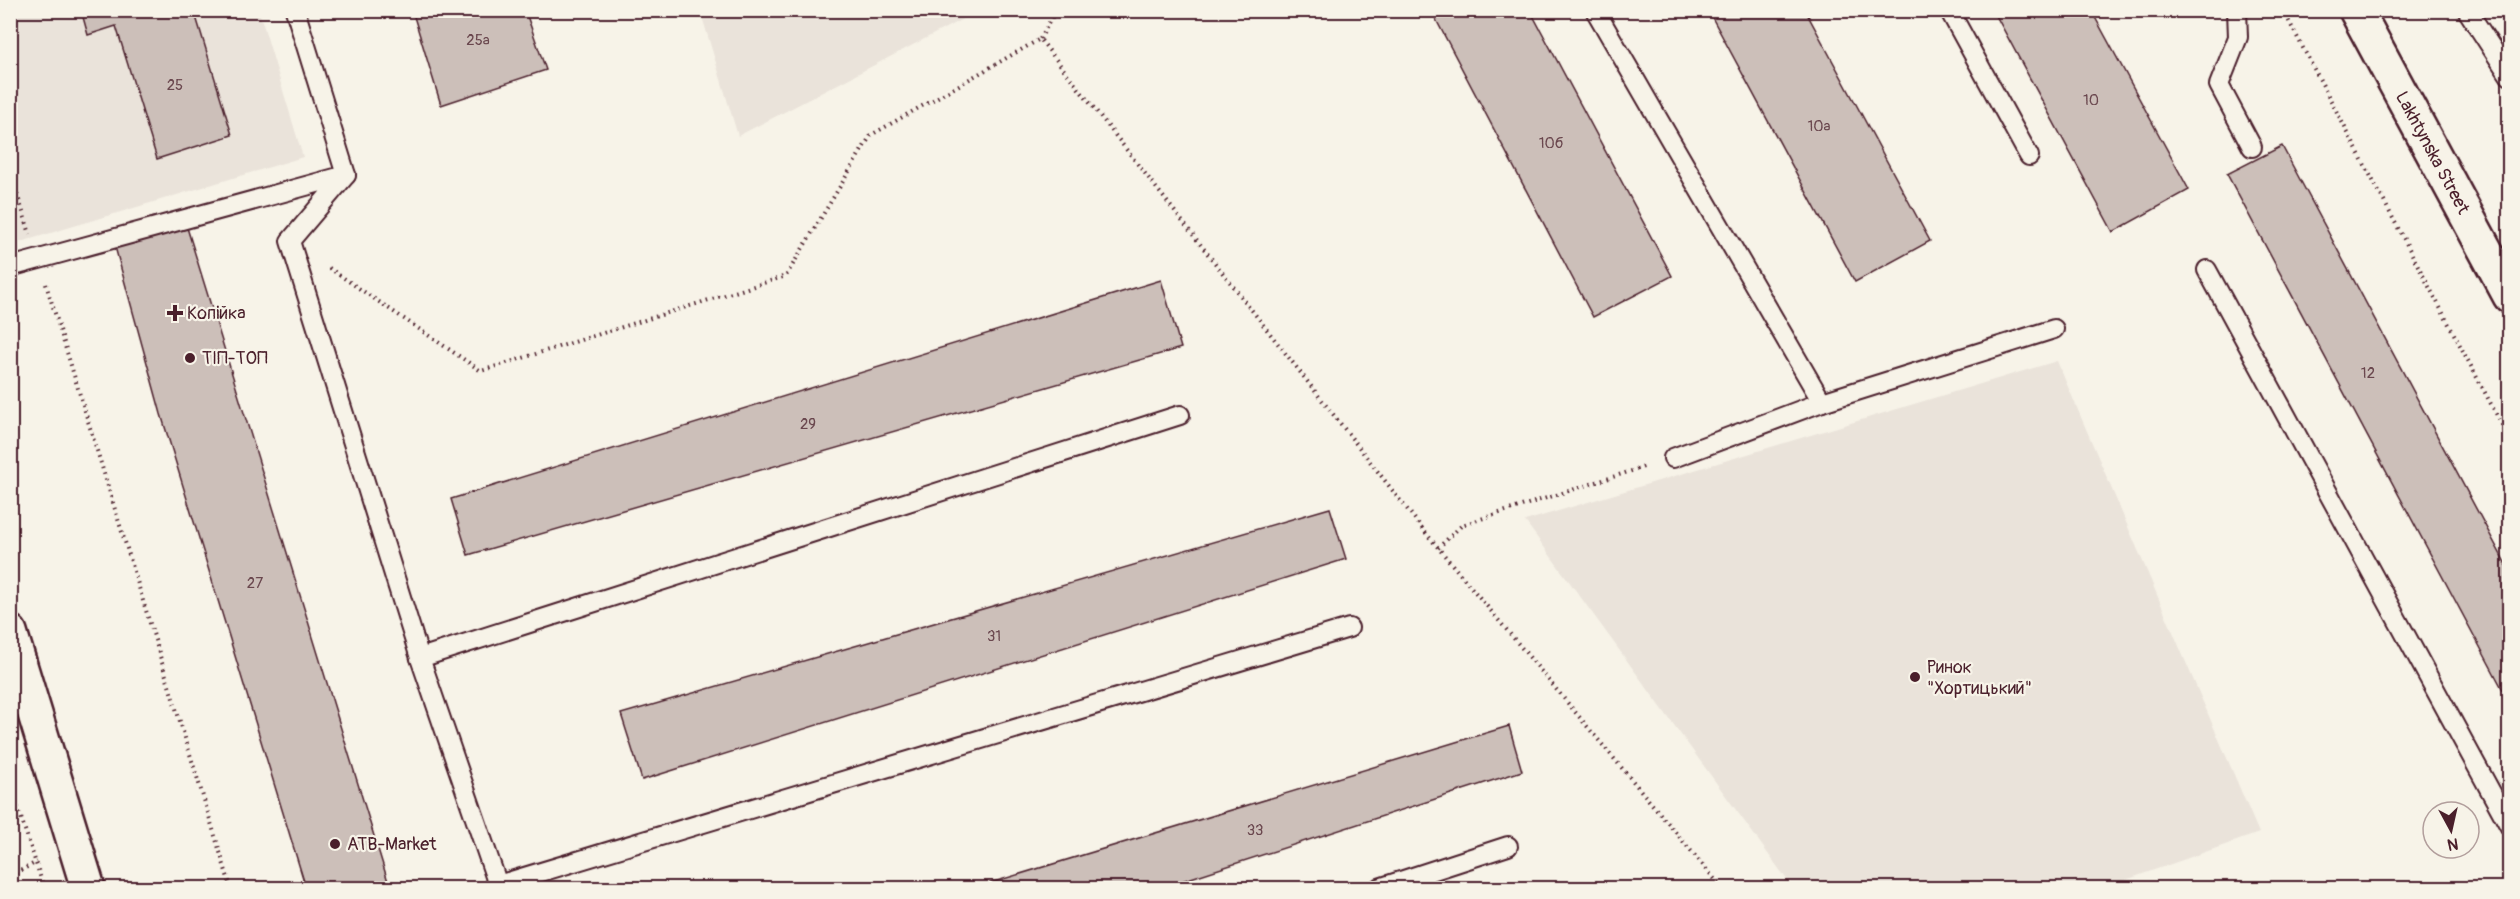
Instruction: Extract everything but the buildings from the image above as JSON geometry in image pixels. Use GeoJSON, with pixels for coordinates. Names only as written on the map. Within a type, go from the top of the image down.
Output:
{"type":"FeatureCollection","features":[{"type":"Feature","properties":{"kind":"street","name":"Lakhtynska Street"},"geometry":{"type":"LineString","coordinates":[[2356,10],[2510,296]]}},
{"type":"Feature","properties":{"kind":"street"},"geometry":{"type":"LineString","coordinates":[[10,632],[88,888]]}},
{"type":"Feature","properties":{"kind":"lane"},"geometry":{"type":"LineString","coordinates":[[296,10],[346,175]]}},
{"type":"Feature","properties":{"kind":"lane"},"geometry":{"type":"LineString","coordinates":[[1595,10],[1822,402]]}},
{"type":"Feature","properties":{"kind":"lane"},"geometry":{"type":"LineString","coordinates":[[1949,10],[2030,156]]}},
{"type":"Feature","properties":{"kind":"lane"},"geometry":{"type":"LineString","coordinates":[[2237,10],[2238,37],[2219,85],[2252,147]]}},
{"type":"Feature","properties":{"kind":"lane"},"geometry":{"type":"LineString","coordinates":[[2467,10],[2510,76]]}},
{"type":"Feature","properties":{"kind":"lane"},"geometry":{"type":"LineString","coordinates":[[346,175],[291,241],[420,658],[498,887],[1349,628]]}},
{"type":"Feature","properties":{"kind":"lane"},"geometry":{"type":"LineString","coordinates":[[10,267],[39,261],[346,175]]}},
{"type":"Feature","properties":{"kind":"lane"},"geometry":{"type":"LineString","coordinates":[[2207,270],[2510,827]]}},
{"type":"Feature","properties":{"kind":"lane"},"geometry":{"type":"LineString","coordinates":[[1673,458],[1822,402],[2054,329]]}},
{"type":"Feature","properties":{"kind":"lane"},"geometry":{"type":"LineString","coordinates":[[420,658],[1180,415]]}},
{"type":"Feature","properties":{"kind":"lane"},"geometry":{"type":"LineString","coordinates":[[1379,888],[1508,846]]}},
{"type":"Feature","properties":{"kind":"path"},"geometry":{"type":"LineString","coordinates":[[291,241],[481,371],[786,276],[871,135],[1040,39],[1056,10]]}},
{"type":"Feature","properties":{"kind":"path"},"geometry":{"type":"LineString","coordinates":[[2283,10],[2510,440]]}},
{"type":"Feature","properties":{"kind":"path"},"geometry":{"type":"LineString","coordinates":[[1040,39],[1438,548],[1722,888]]}},
{"type":"Feature","properties":{"kind":"path"},"geometry":{"type":"LineString","coordinates":[[10,171],[231,888]]}},
{"type":"Feature","properties":{"kind":"path"},"geometry":{"type":"LineString","coordinates":[[1438,548],[1461,525],[1673,458]]}},
{"type":"Feature","properties":{"kind":"path"},"geometry":{"type":"LineString","coordinates":[[10,784],[44,888]]}},
{"type":"Feature","properties":{"kind":"shaded area"},"geometry":{"type":"Polygon","coordinates":[[[700,10],[978,10],[978,11],[738,136],[700,10]]]}},
{"type":"Feature","properties":{"kind":"shaded area"},"geometry":{"type":"Polygon","coordinates":[[[11,11],[259,11],[303,157],[11,245],[11,11]]]}},
{"type":"Feature","properties":{"kind":"shaded area","name":"Ринок \"Хортицький\""},"geometry":{"type":"Polygon","coordinates":[[[2057,361],[2259,833],[2103,888],[1793,888],[1525,521],[2057,361]]]}},
{"type":"Feature","properties":{"kind":"place","name":"Копійка"},"geometry":{"type":"Point","coordinates":[175,313]}},
{"type":"Feature","properties":{"kind":"place","name":"ТІП-ТОП"},"geometry":{"type":"Point","coordinates":[190,358]}},
{"type":"Feature","properties":{"kind":"place","name":"Ринок \"Хортицький\""},"geometry":{"type":"Point","coordinates":[1915,677]}},
{"type":"Feature","properties":{"kind":"place","name":"ATB-Market"},"geometry":{"type":"Point","coordinates":[335,844]}}]}
